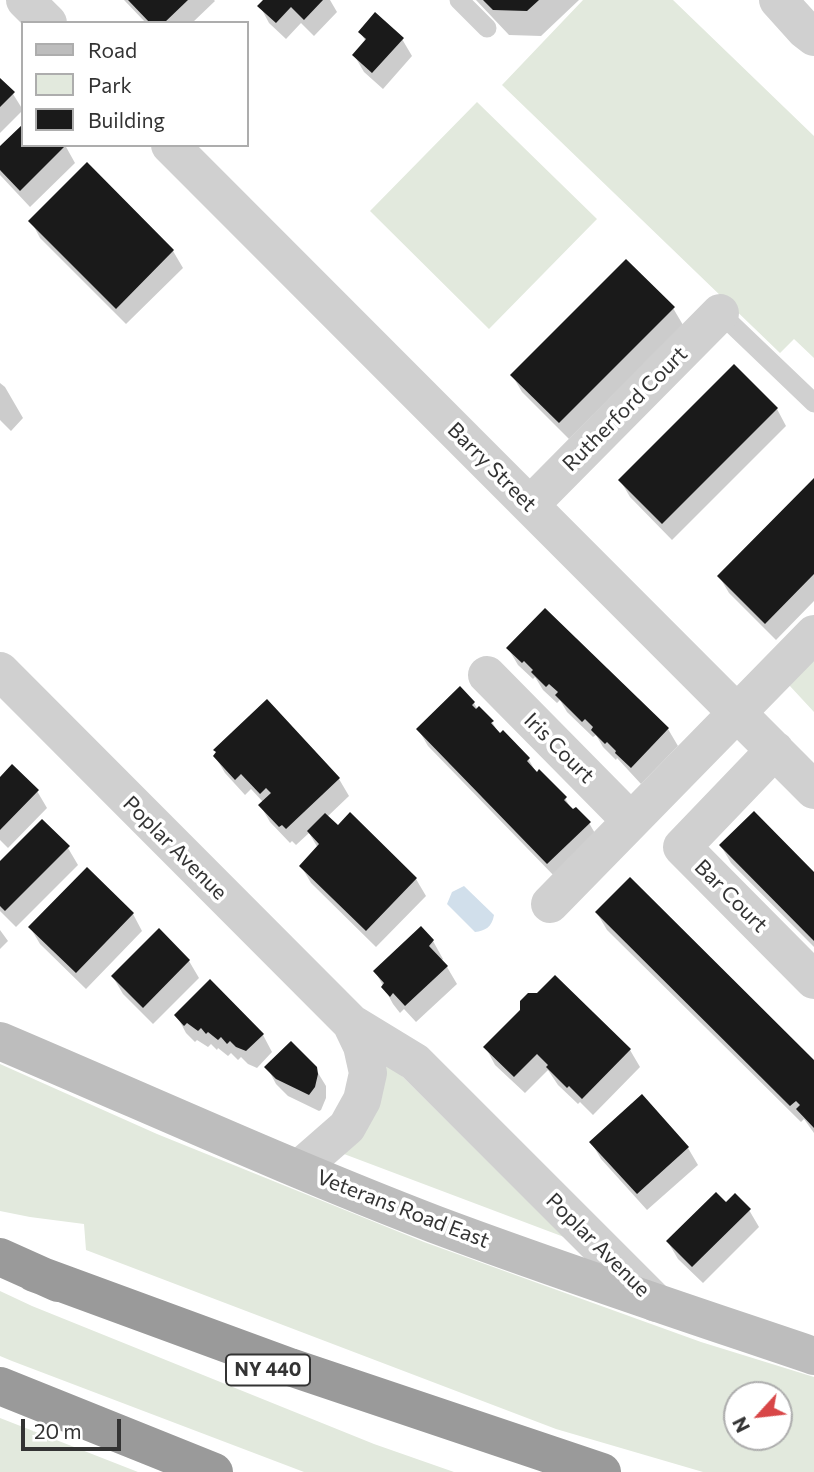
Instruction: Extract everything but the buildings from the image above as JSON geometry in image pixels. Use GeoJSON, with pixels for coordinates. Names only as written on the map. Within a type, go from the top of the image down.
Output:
{"type":"FeatureCollection","features":[{"type":"Feature","properties":{"kind":"highway","name":"NY 440"},"geometry":{"type":"LineString","coordinates":[[0,1257],[279,1375],[539,1472]]}},
{"type":"Feature","properties":{"kind":"highway"},"geometry":{"type":"LineString","coordinates":[[34,1273],[290,1367],[602,1472]]}},
{"type":"Feature","properties":{"kind":"highway"},"geometry":{"type":"LineString","coordinates":[[0,1385],[214,1472]]}},
{"type":"Feature","properties":{"kind":"street"},"geometry":{"type":"LineString","coordinates":[[25,0],[46,21]]}},
{"type":"Feature","properties":{"kind":"street"},"geometry":{"type":"LineString","coordinates":[[778,0],[814,37]]}},
{"type":"Feature","properties":{"kind":"street","name":"Barry Street"},"geometry":{"type":"LineString","coordinates":[[172,147],[814,790]]}},
{"type":"Feature","properties":{"kind":"street","name":"Rutherford Court"},"geometry":{"type":"LineString","coordinates":[[530,505],[720,313]]}},
{"type":"Feature","properties":{"kind":"street"},"geometry":{"type":"LineString","coordinates":[[550,904],[814,634]]}},
{"type":"Feature","properties":{"kind":"street","name":"Poplar Avenue"},"geometry":{"type":"LineString","coordinates":[[0,671],[351,1023],[415,1062],[656,1303]]}},
{"type":"Feature","properties":{"kind":"street","name":"Iris Court"},"geometry":{"type":"LineString","coordinates":[[487,675],[631,821]]}},
{"type":"Feature","properties":{"kind":"street","name":"Bar Court"},"geometry":{"type":"LineString","coordinates":[[775,750],[682,847],[814,980]]}},
{"type":"Feature","properties":{"kind":"street","name":"Poplar Avenue"},"geometry":{"type":"LineString","coordinates":[[299,1169],[347,1127],[362,1100],[368,1073],[362,1046],[351,1023]]}},
{"type":"Feature","properties":{"kind":"street","name":"Veterans Road East"},"geometry":{"type":"LineString","coordinates":[[0,1041],[434,1224],[814,1356]]}},
{"type":"Feature","properties":{"kind":"lane"},"geometry":{"type":"LineString","coordinates":[[459,0],[487,28]]}},
{"type":"Feature","properties":{"kind":"lane"},"geometry":{"type":"LineString","coordinates":[[720,313],[814,403]]}},
{"type":"Feature","properties":{"kind":"green space"},"geometry":{"type":"Polygon","coordinates":[[[583,0],[673,0],[814,136],[814,358],[794,339],[780,353],[502,85],[583,0]]]}},
{"type":"Feature","properties":{"kind":"green space"},"geometry":{"type":"Polygon","coordinates":[[[477,102],[597,219],[489,329],[370,211],[477,102]]]}},
{"type":"Feature","properties":{"kind":"green space"},"geometry":{"type":"Polygon","coordinates":[[[814,660],[814,712],[789,685],[814,660]]]}},
{"type":"Feature","properties":{"kind":"green space"},"geometry":{"type":"Polygon","coordinates":[[[380,1054],[564,1237],[344,1154],[380,1054]]]}},
{"type":"Feature","properties":{"kind":"green space"},"geometry":{"type":"Polygon","coordinates":[[[0,1064],[157,1134],[424,1242],[701,1342],[814,1377],[814,1472],[703,1472],[556,1429],[86,1250],[84,1224],[0,1211],[0,1064]]]}},
{"type":"Feature","properties":{"kind":"green space"},"geometry":{"type":"Polygon","coordinates":[[[0,1291],[374,1444],[454,1472],[304,1472],[12,1361],[0,1356],[0,1291]]]}},
{"type":"Feature","properties":{"kind":"green space"},"geometry":{"type":"Polygon","coordinates":[[[0,1418],[138,1472],[0,1472],[0,1418]]]}},
{"type":"Feature","properties":{"kind":"shaded area"},"geometry":{"type":"Polygon","coordinates":[[[464,886],[494,915],[492,923],[485,929],[475,932],[447,904],[452,892],[464,886]]]}}]}
